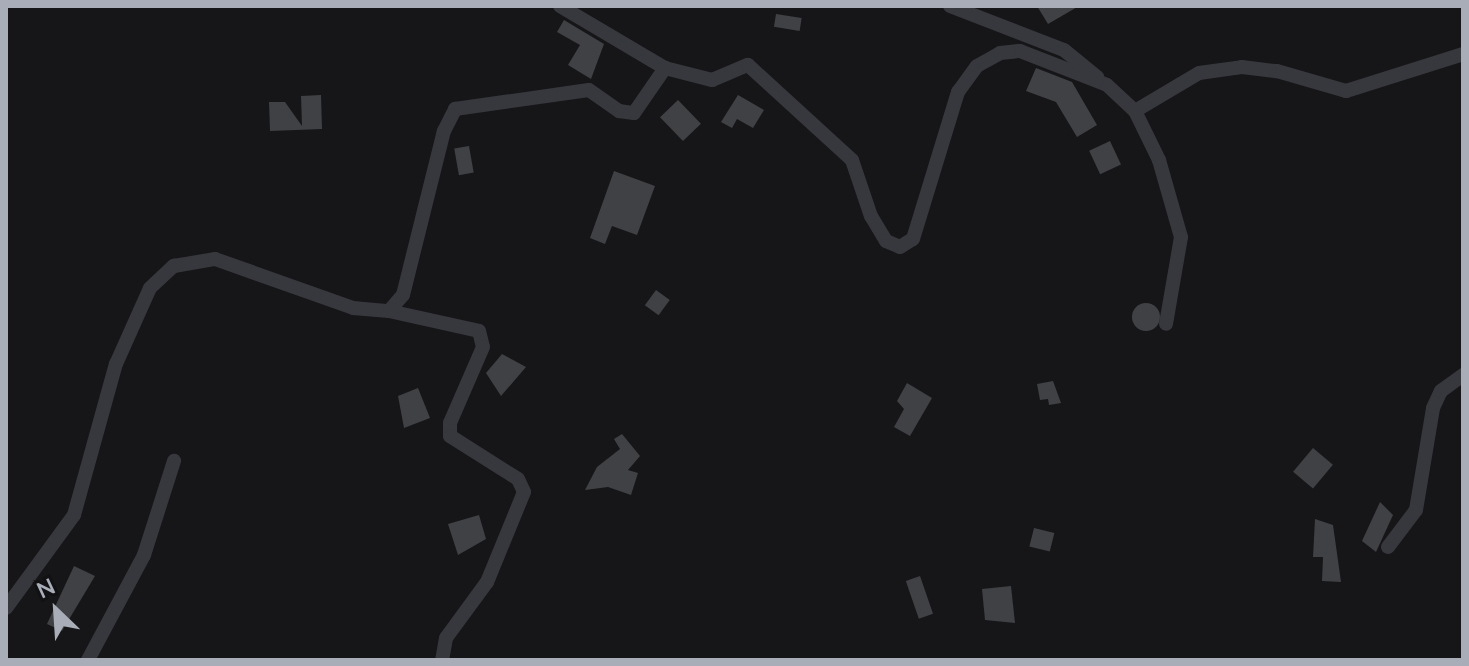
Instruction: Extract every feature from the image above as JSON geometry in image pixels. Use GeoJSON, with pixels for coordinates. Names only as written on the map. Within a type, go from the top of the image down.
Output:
{"type":"FeatureCollection","features":[{"type":"Feature","properties":{"kind":"street"},"geometry":{"type":"LineString","coordinates":[[560,6],[665,68],[712,80],[748,65],[758,72],[852,160],[871,216],[886,241],[900,247],[913,239],[958,92],[977,66],[1000,53],[1020,51],[1107,85]]}},
{"type":"Feature","properties":{"kind":"street"},"geometry":{"type":"LineString","coordinates":[[950,6],[1064,50],[1135,111],[1159,160],[1181,237],[1166,324]]}},
{"type":"Feature","properties":{"kind":"street"},"geometry":{"type":"LineString","coordinates":[[1135,111],[1199,73],[1242,67],[1277,71],[1346,91],[1463,54]]}},
{"type":"Feature","properties":{"kind":"street"},"geometry":{"type":"LineString","coordinates":[[389,311],[403,295],[444,131],[455,109],[589,90],[619,111],[634,113],[665,68]]}},
{"type":"Feature","properties":{"kind":"street"},"geometry":{"type":"LineString","coordinates":[[6,608],[74,515],[116,364],[150,288],[174,266],[215,259],[353,308],[389,311],[479,331],[483,347],[450,423],[450,436],[518,479],[524,492],[487,582],[446,638],[442,660]]}},
{"type":"Feature","properties":{"kind":"street"},"geometry":{"type":"LineString","coordinates":[[1388,547],[1416,510],[1433,408],[1441,391],[1463,375]]}},
{"type":"Feature","properties":{"kind":"street"},"geometry":{"type":"LineString","coordinates":[[88,660],[144,555],[174,461]]}},
{"type":"Feature","properties":{"kind":"building"},"geometry":{"type":"Polygon","coordinates":[[[1037,6],[1079,6],[1048,24],[1037,6]]]}},
{"type":"Feature","properties":{"kind":"building"},"geometry":{"type":"Polygon","coordinates":[[[776,14],[802,18],[800,31],[774,27],[776,14]]]}},
{"type":"Feature","properties":{"kind":"building"},"geometry":{"type":"Polygon","coordinates":[[[564,20],[604,44],[591,79],[568,65],[580,45],[557,32],[564,20]]]}},
{"type":"Feature","properties":{"kind":"building"},"geometry":{"type":"Polygon","coordinates":[[[1036,68],[1072,82],[1097,125],[1077,137],[1056,102],[1026,91],[1036,68]]]}},
{"type":"Feature","properties":{"kind":"building"},"geometry":{"type":"Polygon","coordinates":[[[321,95],[322,129],[270,131],[269,102],[285,102],[302,126],[301,96],[321,95]]]}},
{"type":"Feature","properties":{"kind":"building"},"geometry":{"type":"Polygon","coordinates":[[[738,95],[764,110],[753,128],[737,119],[732,128],[721,122],[738,95]]]}},
{"type":"Feature","properties":{"kind":"building"},"geometry":{"type":"Polygon","coordinates":[[[678,100],[701,124],[683,141],[660,117],[678,100]]]}},
{"type":"Feature","properties":{"kind":"building"},"geometry":{"type":"Polygon","coordinates":[[[1110,141],[1121,165],[1100,174],[1089,151],[1110,141]]]}},
{"type":"Feature","properties":{"kind":"building"},"geometry":{"type":"Polygon","coordinates":[[[469,146],[474,173],[459,175],[454,149],[469,146]]]}},
{"type":"Feature","properties":{"kind":"building"},"geometry":{"type":"Polygon","coordinates":[[[614,171],[655,186],[637,235],[612,226],[605,244],[590,238],[614,171]]]}},
{"type":"Feature","properties":{"kind":"building"},"geometry":{"type":"Polygon","coordinates":[[[656,290],[670,300],[659,315],[645,305],[656,290]]]}},
{"type":"Feature","properties":{"kind":"building"},"geometry":{"type":"Polygon","coordinates":[[[1146,303],[1156,307],[1160,317],[1156,327],[1146,331],[1136,327],[1132,317],[1136,307],[1146,303]]]}},
{"type":"Feature","properties":{"kind":"building"},"geometry":{"type":"Polygon","coordinates":[[[502,354],[526,367],[501,396],[486,373],[502,354]]]}},
{"type":"Feature","properties":{"kind":"building"},"geometry":{"type":"Polygon","coordinates":[[[1053,381],[1061,403],[1049,405],[1048,399],[1040,400],[1037,384],[1053,381]]]}},
{"type":"Feature","properties":{"kind":"building"},"geometry":{"type":"Polygon","coordinates":[[[907,383],[932,398],[910,436],[894,427],[904,409],[897,401],[907,383]]]}},
{"type":"Feature","properties":{"kind":"building"},"geometry":{"type":"Polygon","coordinates":[[[418,388],[430,418],[404,428],[398,396],[418,388]]]}},
{"type":"Feature","properties":{"kind":"building"},"geometry":{"type":"Polygon","coordinates":[[[622,434],[640,456],[628,470],[638,473],[631,495],[608,487],[585,490],[597,467],[620,449],[614,439],[622,434]]]}},
{"type":"Feature","properties":{"kind":"building"},"geometry":{"type":"Polygon","coordinates":[[[1313,448],[1333,465],[1313,488],[1293,472],[1313,448]]]}},
{"type":"Feature","properties":{"kind":"building"},"geometry":{"type":"Polygon","coordinates":[[[1380,502],[1393,515],[1376,552],[1362,541],[1380,502]]]}},
{"type":"Feature","properties":{"kind":"building"},"geometry":{"type":"Polygon","coordinates":[[[479,515],[486,539],[458,555],[448,524],[479,515]]]}},
{"type":"Feature","properties":{"kind":"building"},"geometry":{"type":"Polygon","coordinates":[[[1315,519],[1333,525],[1341,582],[1322,581],[1323,557],[1313,557],[1315,519]]]}},
{"type":"Feature","properties":{"kind":"building"},"geometry":{"type":"Polygon","coordinates":[[[1034,528],[1054,533],[1050,552],[1029,546],[1034,528]]]}},
{"type":"Feature","properties":{"kind":"building"},"geometry":{"type":"Polygon","coordinates":[[[74,566],[95,576],[62,631],[47,624],[74,566]]]}},
{"type":"Feature","properties":{"kind":"building"},"geometry":{"type":"Polygon","coordinates":[[[920,576],[933,614],[919,619],[906,581],[920,576]]]}},
{"type":"Feature","properties":{"kind":"building"},"geometry":{"type":"Polygon","coordinates":[[[1011,586],[1015,623],[985,620],[982,589],[1011,586]]]}}]}
